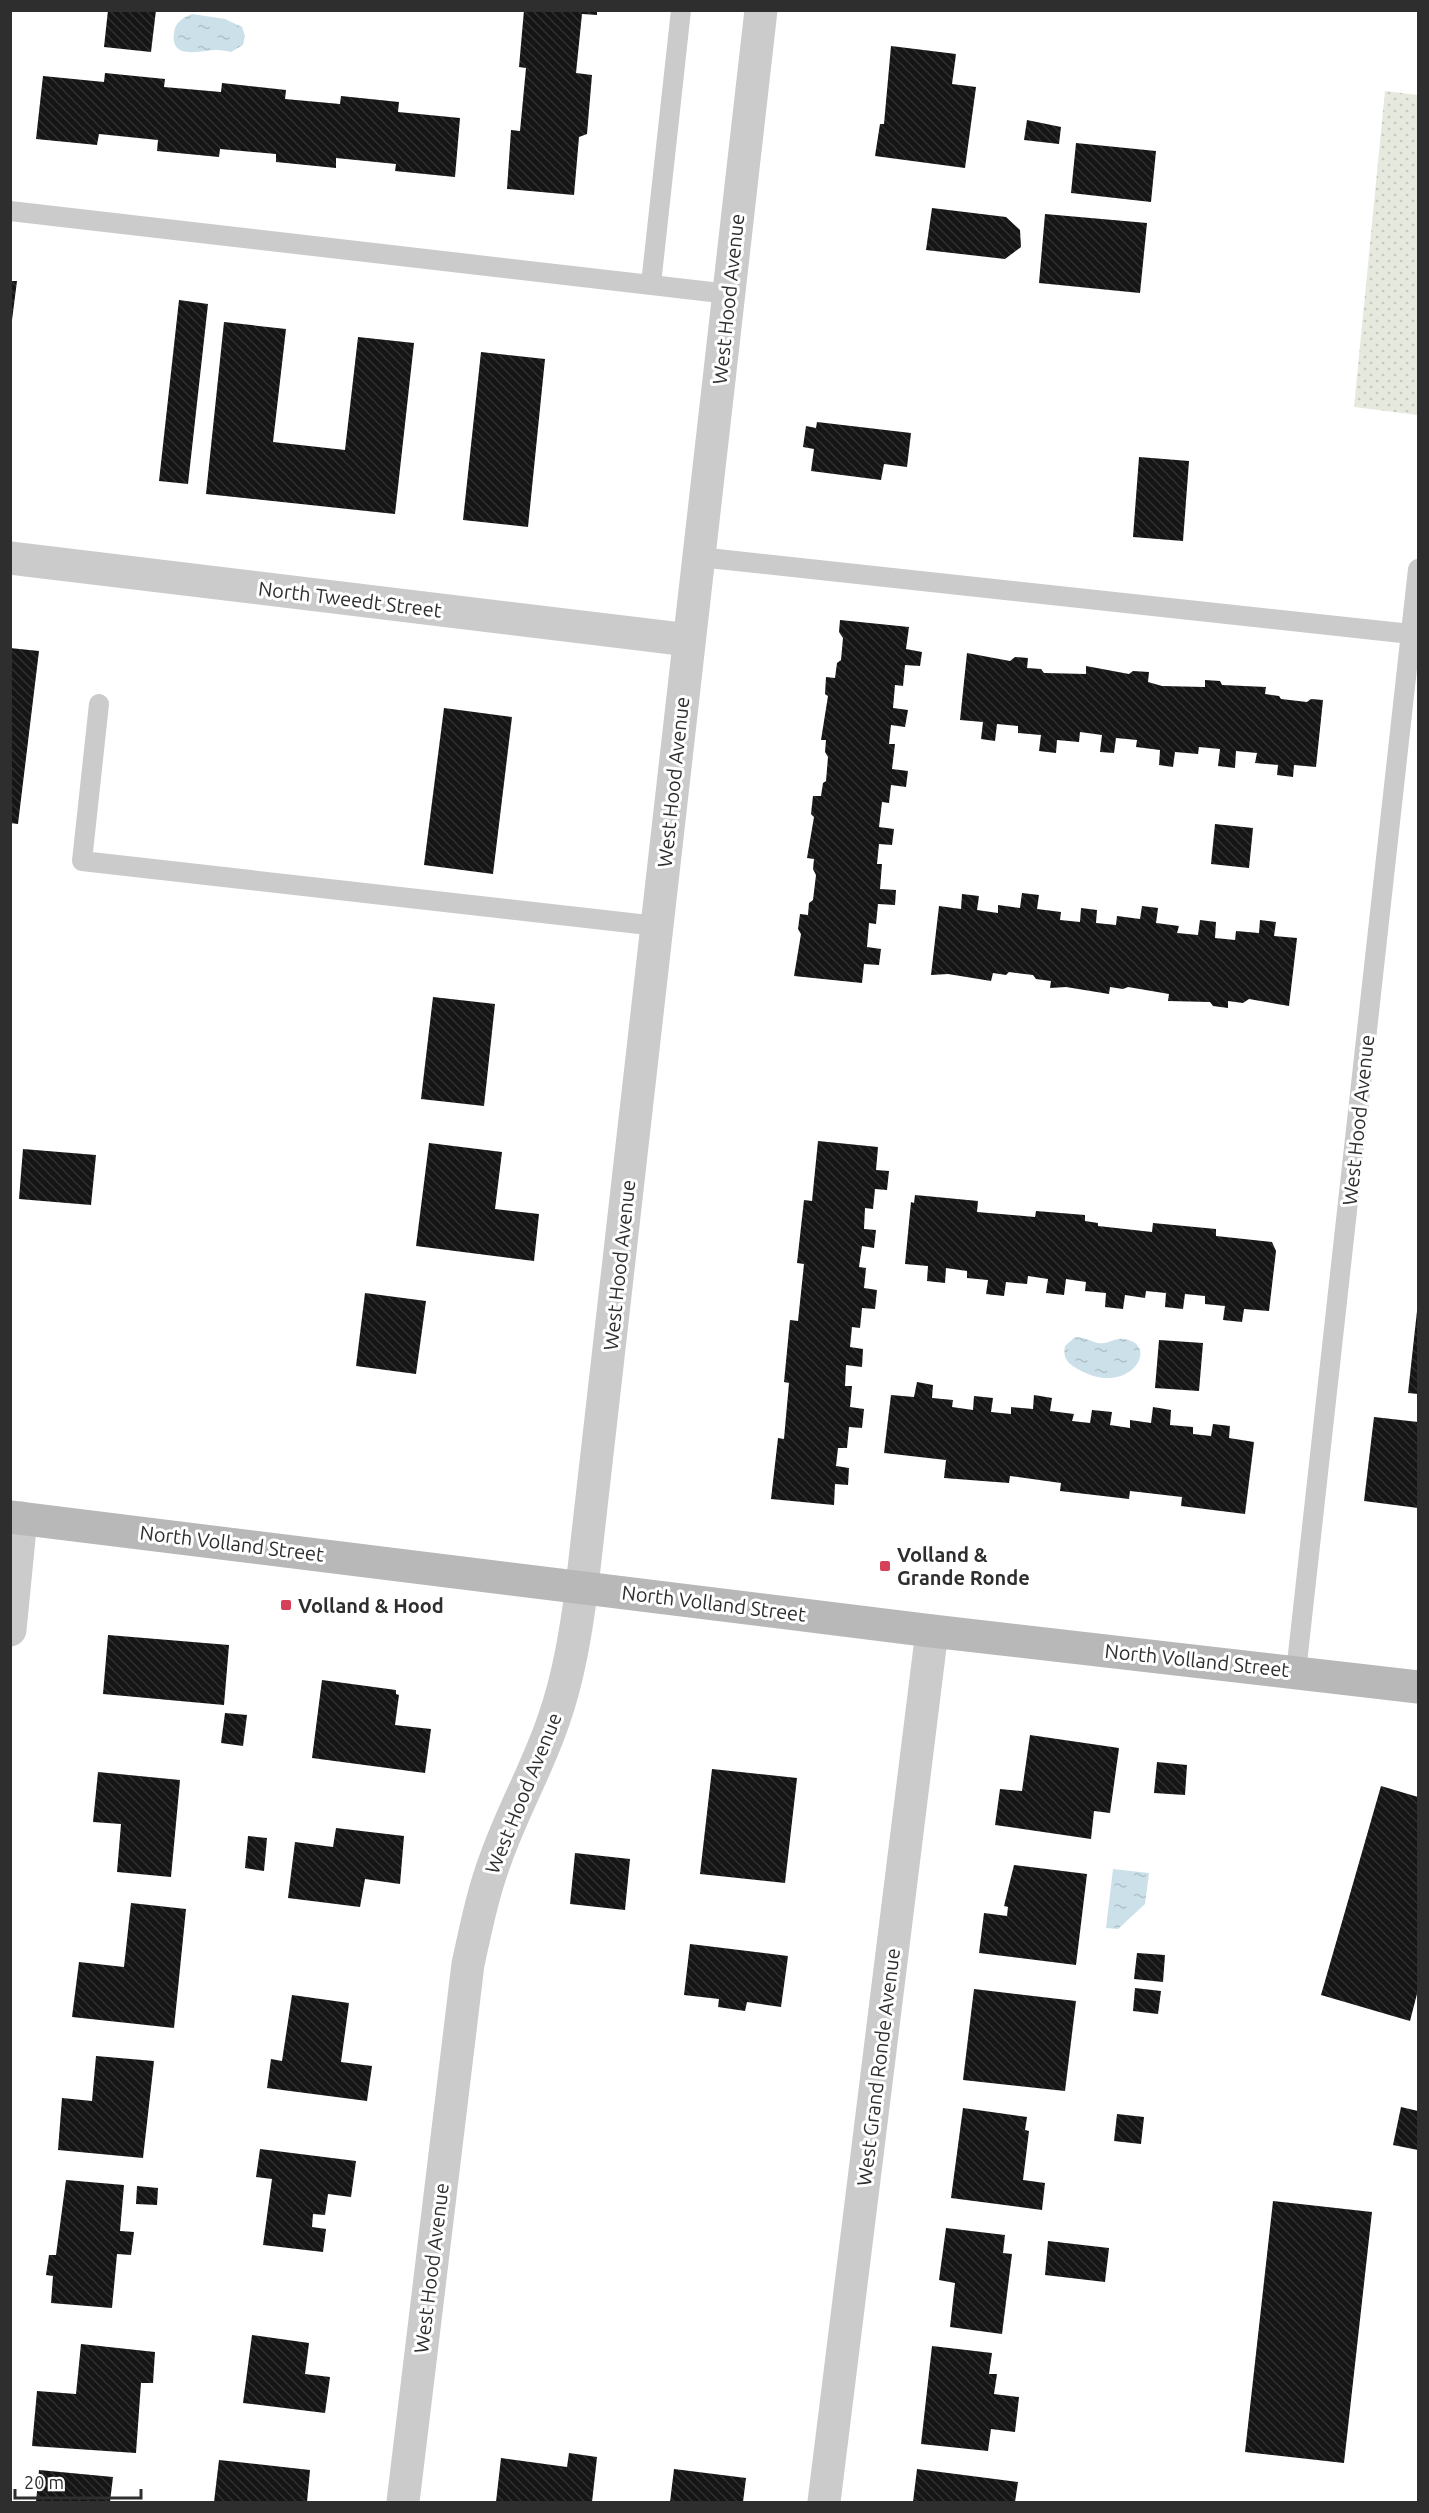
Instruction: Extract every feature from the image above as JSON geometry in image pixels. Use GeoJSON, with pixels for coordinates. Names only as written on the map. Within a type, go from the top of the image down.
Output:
{"type":"FeatureCollection","features":[{"type":"Feature","properties":{"kind":"main road","name":"North Volland Street"},"geometry":{"type":"LineString","coordinates":[[16,1517],[932,1631],[1419,1687]]}},
{"type":"Feature","properties":{"kind":"street","name":"West Hood Avenue"},"geometry":{"type":"LineString","coordinates":[[403,2502],[468,1964],[480,1910],[496,1857],[536,1770],[554,1718],[575,1641],[761,10]]}},
{"type":"Feature","properties":{"kind":"street","name":"North Tweedt Street"},"geometry":{"type":"LineString","coordinates":[[10,558],[689,640]]}},
{"type":"Feature","properties":{"kind":"street"},"geometry":{"type":"LineString","coordinates":[[10,1630],[16,1517]]}},
{"type":"Feature","properties":{"kind":"street","name":"West Grand Ronde Avenue"},"geometry":{"type":"LineString","coordinates":[[824,2502],[932,1631]]}},
{"type":"Feature","properties":{"kind":"lane"},"geometry":{"type":"LineString","coordinates":[[651,284],[681,10]]}},
{"type":"Feature","properties":{"kind":"lane"},"geometry":{"type":"LineString","coordinates":[[10,211],[729,294]]}},
{"type":"Feature","properties":{"kind":"lane"},"geometry":{"type":"LineString","coordinates":[[699,557],[1411,634]]}},
{"type":"Feature","properties":{"kind":"lane","name":"West Hood Avenue"},"geometry":{"type":"LineString","coordinates":[[1296,1672],[1419,569]]}},
{"type":"Feature","properties":{"kind":"lane"},"geometry":{"type":"LineString","coordinates":[[99,704],[82,861],[657,926]]}},
{"type":"Feature","properties":{"kind":"shaded area"},"geometry":{"type":"Polygon","coordinates":[[[1385,91],[1418,95],[1418,415],[1354,407],[1385,91]]]}},
{"type":"Feature","properties":{"kind":"water"},"geometry":{"type":"Polygon","coordinates":[[[192,14],[225,19],[242,27],[245,36],[243,45],[231,52],[182,51],[174,42],[175,29],[180,21],[192,14]]]}},
{"type":"Feature","properties":{"kind":"water"},"geometry":{"type":"Polygon","coordinates":[[[1075,1337],[1098,1343],[1125,1339],[1136,1344],[1140,1351],[1139,1360],[1134,1368],[1124,1375],[1110,1378],[1094,1376],[1076,1368],[1066,1359],[1065,1346],[1075,1337]]]}},
{"type":"Feature","properties":{"kind":"water"},"geometry":{"type":"Polygon","coordinates":[[[1113,1869],[1149,1873],[1145,1904],[1118,1929],[1106,1928],[1113,1869]]]}},
{"type":"Feature","properties":{"kind":"building"},"geometry":{"type":"Polygon","coordinates":[[[108,10],[156,10],[151,52],[104,47],[108,10]]]}},
{"type":"Feature","properties":{"kind":"building"},"geometry":{"type":"Polygon","coordinates":[[[524,10],[597,10],[597,15],[582,14],[576,73],[592,75],[587,134],[579,137],[574,195],[507,189],[511,130],[520,131],[526,68],[519,67],[524,10]]]}},
{"type":"Feature","properties":{"kind":"building"},"geometry":{"type":"Polygon","coordinates":[[[891,46],[956,54],[952,84],[976,87],[965,168],[875,156],[880,124],[884,124],[891,46]]]}},
{"type":"Feature","properties":{"kind":"building"},"geometry":{"type":"Polygon","coordinates":[[[105,73],[165,79],[164,87],[221,92],[222,83],[286,90],[285,99],[340,104],[341,96],[399,102],[398,112],[460,118],[455,177],[395,171],[396,164],[336,158],[336,168],[276,162],[276,154],[220,149],[219,157],[157,151],[158,140],[99,134],[97,145],[36,139],[43,76],[104,82],[105,73]]]}},
{"type":"Feature","properties":{"kind":"building"},"geometry":{"type":"Polygon","coordinates":[[[1027,120],[1061,127],[1059,144],[1024,140],[1027,120]]]}},
{"type":"Feature","properties":{"kind":"building"},"geometry":{"type":"Polygon","coordinates":[[[1076,143],[1156,151],[1151,202],[1071,193],[1076,143]]]}},
{"type":"Feature","properties":{"kind":"building"},"geometry":{"type":"Polygon","coordinates":[[[932,208],[1006,217],[1020,230],[1021,247],[1005,259],[926,250],[932,208]]]}},
{"type":"Feature","properties":{"kind":"building"},"geometry":{"type":"Polygon","coordinates":[[[1045,214],[1147,223],[1140,293],[1039,283],[1045,214]]]}},
{"type":"Feature","properties":{"kind":"building"},"geometry":{"type":"Polygon","coordinates":[[[10,281],[17,281],[12,320],[10,320],[10,281]]]}},
{"type":"Feature","properties":{"kind":"building"},"geometry":{"type":"Polygon","coordinates":[[[179,300],[208,304],[188,484],[159,481],[179,300]]]}},
{"type":"Feature","properties":{"kind":"building"},"geometry":{"type":"Polygon","coordinates":[[[224,322],[286,329],[273,442],[345,450],[358,337],[414,343],[395,514],[206,494],[224,322]]]}},
{"type":"Feature","properties":{"kind":"building"},"geometry":{"type":"Polygon","coordinates":[[[481,352],[545,359],[528,527],[463,520],[481,352]]]}},
{"type":"Feature","properties":{"kind":"building"},"geometry":{"type":"Polygon","coordinates":[[[817,422],[911,433],[907,467],[884,464],[881,480],[811,471],[814,449],[803,447],[806,426],[816,428],[817,422]]]}},
{"type":"Feature","properties":{"kind":"building"},"geometry":{"type":"Polygon","coordinates":[[[1139,457],[1189,461],[1183,541],[1133,537],[1139,457]]]}},
{"type":"Feature","properties":{"kind":"building"},"geometry":{"type":"Polygon","coordinates":[[[840,620],[909,627],[906,649],[922,652],[920,666],[905,665],[903,686],[895,685],[893,708],[908,710],[905,727],[891,725],[889,744],[895,744],[892,769],[908,771],[906,787],[891,785],[889,803],[882,802],[879,827],[894,829],[892,845],[879,844],[877,864],[882,864],[880,889],[896,890],[895,905],[878,904],[876,924],[869,923],[867,947],[881,949],[879,965],[864,964],[862,983],[794,976],[801,934],[798,929],[800,914],[808,915],[809,903],[813,900],[816,875],[813,869],[814,859],[807,858],[814,817],[811,814],[813,796],[821,796],[823,783],[826,781],[828,757],[825,752],[826,740],[821,740],[828,696],[825,694],[826,677],[835,678],[837,663],[841,660],[843,638],[839,632],[840,620]]]}},
{"type":"Feature","properties":{"kind":"building"},"geometry":{"type":"Polygon","coordinates":[[[10,648],[39,651],[18,824],[10,823],[10,648]]]}},
{"type":"Feature","properties":{"kind":"building"},"geometry":{"type":"Polygon","coordinates":[[[967,653],[1010,661],[1015,657],[1028,658],[1027,668],[1041,669],[1044,673],[1086,674],[1086,666],[1129,674],[1133,671],[1149,672],[1148,682],[1162,686],[1205,687],[1205,680],[1220,681],[1222,685],[1266,687],[1265,694],[1279,696],[1281,699],[1307,702],[1311,699],[1323,700],[1316,767],[1294,765],[1293,777],[1277,775],[1278,765],[1255,763],[1257,753],[1236,751],[1235,768],[1218,766],[1220,749],[1199,747],[1198,754],[1175,752],[1173,767],[1159,765],[1160,750],[1136,747],[1137,740],[1116,738],[1114,753],[1100,752],[1102,735],[1080,732],[1079,742],[1057,740],[1056,753],[1039,751],[1041,735],[1018,733],[1018,726],[997,724],[995,741],[981,739],[983,722],[960,720],[967,653]]]}},
{"type":"Feature","properties":{"kind":"building"},"geometry":{"type":"Polygon","coordinates":[[[444,708],[512,717],[493,874],[424,865],[444,708]]]}},
{"type":"Feature","properties":{"kind":"building"},"geometry":{"type":"Polygon","coordinates":[[[1215,824],[1253,828],[1249,868],[1211,864],[1215,824]]]}},
{"type":"Feature","properties":{"kind":"building"},"geometry":{"type":"Polygon","coordinates":[[[1022,893],[1039,895],[1037,909],[1061,912],[1060,920],[1080,922],[1081,908],[1097,910],[1096,923],[1116,925],[1117,916],[1140,919],[1142,906],[1158,908],[1156,923],[1179,926],[1177,933],[1198,935],[1200,920],[1216,922],[1215,938],[1235,940],[1236,931],[1259,933],[1260,920],[1276,922],[1274,936],[1297,938],[1289,1006],[1249,999],[1243,1003],[1228,1001],[1228,1008],[1213,1006],[1210,1002],[1168,1001],[1169,994],[1128,987],[1123,989],[1110,987],[1109,994],[1066,987],[1050,988],[1051,981],[1036,979],[1033,975],[1009,972],[1006,975],[993,973],[991,981],[948,974],[931,975],[939,906],[961,909],[962,894],[979,896],[977,910],[998,913],[998,905],[1020,908],[1022,893]]]}},
{"type":"Feature","properties":{"kind":"building"},"geometry":{"type":"Polygon","coordinates":[[[433,997],[495,1004],[484,1106],[421,1099],[433,997]]]}},
{"type":"Feature","properties":{"kind":"building"},"geometry":{"type":"Polygon","coordinates":[[[818,1141],[878,1147],[876,1170],[889,1171],[887,1190],[875,1189],[873,1209],[865,1208],[864,1229],[876,1230],[874,1248],[862,1246],[859,1267],[866,1268],[864,1288],[877,1290],[875,1309],[862,1308],[860,1328],[852,1327],[850,1347],[863,1349],[862,1367],[846,1365],[845,1386],[852,1386],[850,1407],[864,1409],[862,1428],[849,1427],[847,1448],[838,1448],[836,1466],[849,1468],[848,1485],[835,1484],[834,1505],[771,1499],[778,1438],[784,1439],[789,1383],[784,1382],[790,1320],[798,1321],[804,1264],[797,1263],[804,1200],[812,1201],[818,1141]]]}},
{"type":"Feature","properties":{"kind":"building"},"geometry":{"type":"Polygon","coordinates":[[[429,1143],[502,1152],[495,1209],[539,1214],[534,1261],[416,1246],[429,1143]]]}},
{"type":"Feature","properties":{"kind":"building"},"geometry":{"type":"Polygon","coordinates":[[[23,1149],[96,1155],[91,1205],[19,1199],[23,1149]]]}},
{"type":"Feature","properties":{"kind":"building"},"geometry":{"type":"Polygon","coordinates":[[[915,1195],[978,1201],[977,1212],[1035,1217],[1036,1211],[1085,1215],[1085,1221],[1098,1223],[1098,1226],[1152,1232],[1153,1223],[1216,1229],[1216,1236],[1272,1242],[1276,1251],[1269,1311],[1244,1309],[1242,1322],[1223,1320],[1225,1306],[1205,1304],[1205,1296],[1185,1294],[1183,1309],[1165,1307],[1166,1293],[1146,1291],[1145,1298],[1125,1295],[1123,1309],[1105,1307],[1106,1293],[1085,1291],[1086,1282],[1066,1279],[1064,1295],[1046,1293],[1048,1279],[1028,1276],[1027,1284],[1006,1282],[1004,1296],[986,1294],[988,1280],[967,1278],[967,1271],[946,1268],[945,1283],[927,1281],[928,1266],[905,1264],[911,1202],[914,1203],[915,1195]]]}},
{"type":"Feature","properties":{"kind":"building"},"geometry":{"type":"Polygon","coordinates":[[[365,1293],[426,1301],[416,1374],[356,1366],[365,1293]]]}},
{"type":"Feature","properties":{"kind":"building"},"geometry":{"type":"Polygon","coordinates":[[[1418,1311],[1418,1394],[1408,1393],[1418,1311]]]}},
{"type":"Feature","properties":{"kind":"building"},"geometry":{"type":"Polygon","coordinates":[[[1159,1340],[1203,1343],[1199,1391],[1155,1388],[1159,1340]]]}},
{"type":"Feature","properties":{"kind":"building"},"geometry":{"type":"Polygon","coordinates":[[[917,1382],[933,1385],[932,1398],[953,1400],[952,1407],[973,1410],[974,1396],[993,1398],[991,1412],[1011,1414],[1011,1407],[1033,1409],[1034,1395],[1052,1398],[1050,1411],[1074,1414],[1072,1421],[1090,1423],[1092,1410],[1112,1412],[1110,1425],[1130,1428],[1130,1420],[1151,1423],[1153,1407],[1171,1410],[1170,1425],[1193,1427],[1193,1434],[1211,1436],[1213,1424],[1230,1426],[1229,1438],[1254,1442],[1245,1514],[1181,1506],[1182,1497],[1130,1491],[1129,1499],[1060,1491],[1061,1483],[1010,1476],[1009,1483],[944,1478],[946,1460],[884,1453],[891,1395],[914,1397],[917,1382]]]}},
{"type":"Feature","properties":{"kind":"building"},"geometry":{"type":"Polygon","coordinates":[[[1374,1417],[1418,1422],[1418,1508],[1364,1501],[1374,1417]]]}},
{"type":"Feature","properties":{"kind":"building"},"geometry":{"type":"Polygon","coordinates":[[[108,1635],[229,1645],[224,1705],[103,1694],[108,1635]]]}},
{"type":"Feature","properties":{"kind":"building"},"geometry":{"type":"Polygon","coordinates":[[[322,1680],[396,1690],[396,1694],[399,1695],[395,1725],[431,1729],[425,1773],[312,1758],[322,1680]]]}},
{"type":"Feature","properties":{"kind":"building"},"geometry":{"type":"Polygon","coordinates":[[[225,1713],[247,1715],[243,1746],[221,1743],[225,1713]]]}},
{"type":"Feature","properties":{"kind":"building"},"geometry":{"type":"Polygon","coordinates":[[[1030,1735],[1119,1748],[1110,1813],[1094,1811],[1091,1839],[995,1825],[1000,1789],[1022,1791],[1030,1735]]]}},
{"type":"Feature","properties":{"kind":"building"},"geometry":{"type":"Polygon","coordinates":[[[1157,1762],[1187,1765],[1185,1795],[1154,1793],[1157,1762]]]}},
{"type":"Feature","properties":{"kind":"building"},"geometry":{"type":"Polygon","coordinates":[[[712,1769],[797,1778],[785,1883],[700,1874],[712,1769]]]}},
{"type":"Feature","properties":{"kind":"building"},"geometry":{"type":"Polygon","coordinates":[[[98,1772],[180,1780],[171,1877],[117,1872],[121,1824],[93,1822],[98,1772]]]}},
{"type":"Feature","properties":{"kind":"building"},"geometry":{"type":"Polygon","coordinates":[[[1381,1786],[1418,1797],[1418,1990],[1410,2021],[1321,1995],[1381,1786]]]}},
{"type":"Feature","properties":{"kind":"building"},"geometry":{"type":"Polygon","coordinates":[[[336,1828],[404,1836],[400,1884],[365,1879],[360,1907],[288,1898],[295,1842],[333,1847],[336,1828]]]}},
{"type":"Feature","properties":{"kind":"building"},"geometry":{"type":"Polygon","coordinates":[[[248,1836],[267,1838],[264,1871],[245,1868],[248,1836]]]}},
{"type":"Feature","properties":{"kind":"building"},"geometry":{"type":"Polygon","coordinates":[[[575,1853],[630,1859],[625,1910],[570,1904],[575,1853]]]}},
{"type":"Feature","properties":{"kind":"building"},"geometry":{"type":"Polygon","coordinates":[[[1014,1865],[1087,1874],[1076,1965],[979,1953],[984,1913],[1007,1916],[1008,1907],[1004,1906],[1014,1865]]]}},
{"type":"Feature","properties":{"kind":"building"},"geometry":{"type":"Polygon","coordinates":[[[131,1903],[186,1909],[174,2028],[72,2017],[79,1962],[124,1967],[131,1903]]]}},
{"type":"Feature","properties":{"kind":"building"},"geometry":{"type":"Polygon","coordinates":[[[690,1944],[788,1956],[781,2007],[747,2002],[745,2011],[718,2007],[719,1999],[684,1995],[690,1944]]]}},
{"type":"Feature","properties":{"kind":"building"},"geometry":{"type":"Polygon","coordinates":[[[1137,1953],[1165,1955],[1163,1982],[1134,1979],[1137,1953]]]}},
{"type":"Feature","properties":{"kind":"building"},"geometry":{"type":"Polygon","coordinates":[[[1135,1988],[1161,1991],[1158,2014],[1133,2011],[1135,1988]]]}},
{"type":"Feature","properties":{"kind":"building"},"geometry":{"type":"Polygon","coordinates":[[[974,1989],[1076,2001],[1065,2091],[963,2080],[974,1989]]]}},
{"type":"Feature","properties":{"kind":"building"},"geometry":{"type":"Polygon","coordinates":[[[292,1995],[349,2003],[341,2062],[372,2066],[367,2101],[267,2088],[271,2059],[282,2061],[292,1995]]]}},
{"type":"Feature","properties":{"kind":"building"},"geometry":{"type":"Polygon","coordinates":[[[96,2056],[154,2061],[143,2158],[58,2150],[62,2098],[92,2101],[96,2056]]]}},
{"type":"Feature","properties":{"kind":"building"},"geometry":{"type":"Polygon","coordinates":[[[1401,2107],[1418,2111],[1418,2150],[1393,2145],[1401,2107]]]}},
{"type":"Feature","properties":{"kind":"building"},"geometry":{"type":"Polygon","coordinates":[[[963,2108],[1027,2117],[1025,2130],[1029,2131],[1023,2180],[1045,2183],[1042,2210],[951,2198],[963,2108]]]}},
{"type":"Feature","properties":{"kind":"building"},"geometry":{"type":"Polygon","coordinates":[[[1117,2114],[1144,2117],[1141,2144],[1114,2141],[1117,2114]]]}},
{"type":"Feature","properties":{"kind":"building"},"geometry":{"type":"Polygon","coordinates":[[[260,2149],[356,2161],[351,2197],[328,2194],[325,2215],[313,2214],[312,2227],[326,2229],[323,2252],[263,2245],[272,2179],[256,2177],[260,2149]]]}},
{"type":"Feature","properties":{"kind":"building"},"geometry":{"type":"Polygon","coordinates":[[[66,2180],[124,2185],[120,2231],[134,2232],[131,2255],[117,2254],[112,2308],[51,2303],[53,2276],[46,2275],[49,2255],[56,2255],[66,2180]]]}},
{"type":"Feature","properties":{"kind":"building"},"geometry":{"type":"Polygon","coordinates":[[[137,2186],[158,2188],[157,2205],[136,2204],[137,2186]]]}},
{"type":"Feature","properties":{"kind":"building"},"geometry":{"type":"Polygon","coordinates":[[[1273,2201],[1372,2212],[1344,2463],[1245,2452],[1273,2201]]]}},
{"type":"Feature","properties":{"kind":"building"},"geometry":{"type":"Polygon","coordinates":[[[946,2228],[1005,2235],[1003,2253],[1012,2254],[1002,2334],[950,2327],[955,2283],[939,2280],[946,2228]]]}},
{"type":"Feature","properties":{"kind":"building"},"geometry":{"type":"Polygon","coordinates":[[[1048,2241],[1109,2248],[1105,2282],[1045,2275],[1048,2241]]]}},
{"type":"Feature","properties":{"kind":"building"},"geometry":{"type":"Polygon","coordinates":[[[252,2335],[309,2343],[305,2374],[330,2377],[325,2413],[243,2403],[252,2335]]]}},
{"type":"Feature","properties":{"kind":"building"},"geometry":{"type":"Polygon","coordinates":[[[81,2344],[155,2352],[153,2383],[141,2383],[136,2453],[32,2446],[37,2391],[76,2394],[81,2344]]]}},
{"type":"Feature","properties":{"kind":"building"},"geometry":{"type":"Polygon","coordinates":[[[932,2346],[992,2353],[989,2374],[997,2374],[994,2394],[1019,2397],[1015,2432],[991,2429],[988,2451],[921,2444],[932,2346]]]}},
{"type":"Feature","properties":{"kind":"building"},"geometry":{"type":"Polygon","coordinates":[[[569,2453],[597,2457],[592,2502],[496,2502],[501,2458],[567,2467],[569,2453]]]}},
{"type":"Feature","properties":{"kind":"building"},"geometry":{"type":"Polygon","coordinates":[[[219,2460],[310,2470],[307,2502],[214,2502],[219,2460]]]}},
{"type":"Feature","properties":{"kind":"building"},"geometry":{"type":"Polygon","coordinates":[[[674,2469],[746,2478],[743,2502],[670,2502],[674,2469]]]}},
{"type":"Feature","properties":{"kind":"building"},"geometry":{"type":"Polygon","coordinates":[[[917,2469],[1018,2482],[1015,2502],[913,2502],[917,2469]]]}},
{"type":"Feature","properties":{"kind":"building"},"geometry":{"type":"Polygon","coordinates":[[[39,2470],[113,2477],[110,2502],[36,2502],[39,2470]]]}},
{"type":"Feature","properties":{"kind":"place","name":"Volland & Grande Ronde"},"geometry":{"type":"Point","coordinates":[885,1566]}},
{"type":"Feature","properties":{"kind":"place","name":"Volland & Hood"},"geometry":{"type":"Point","coordinates":[286,1605]}}]}
